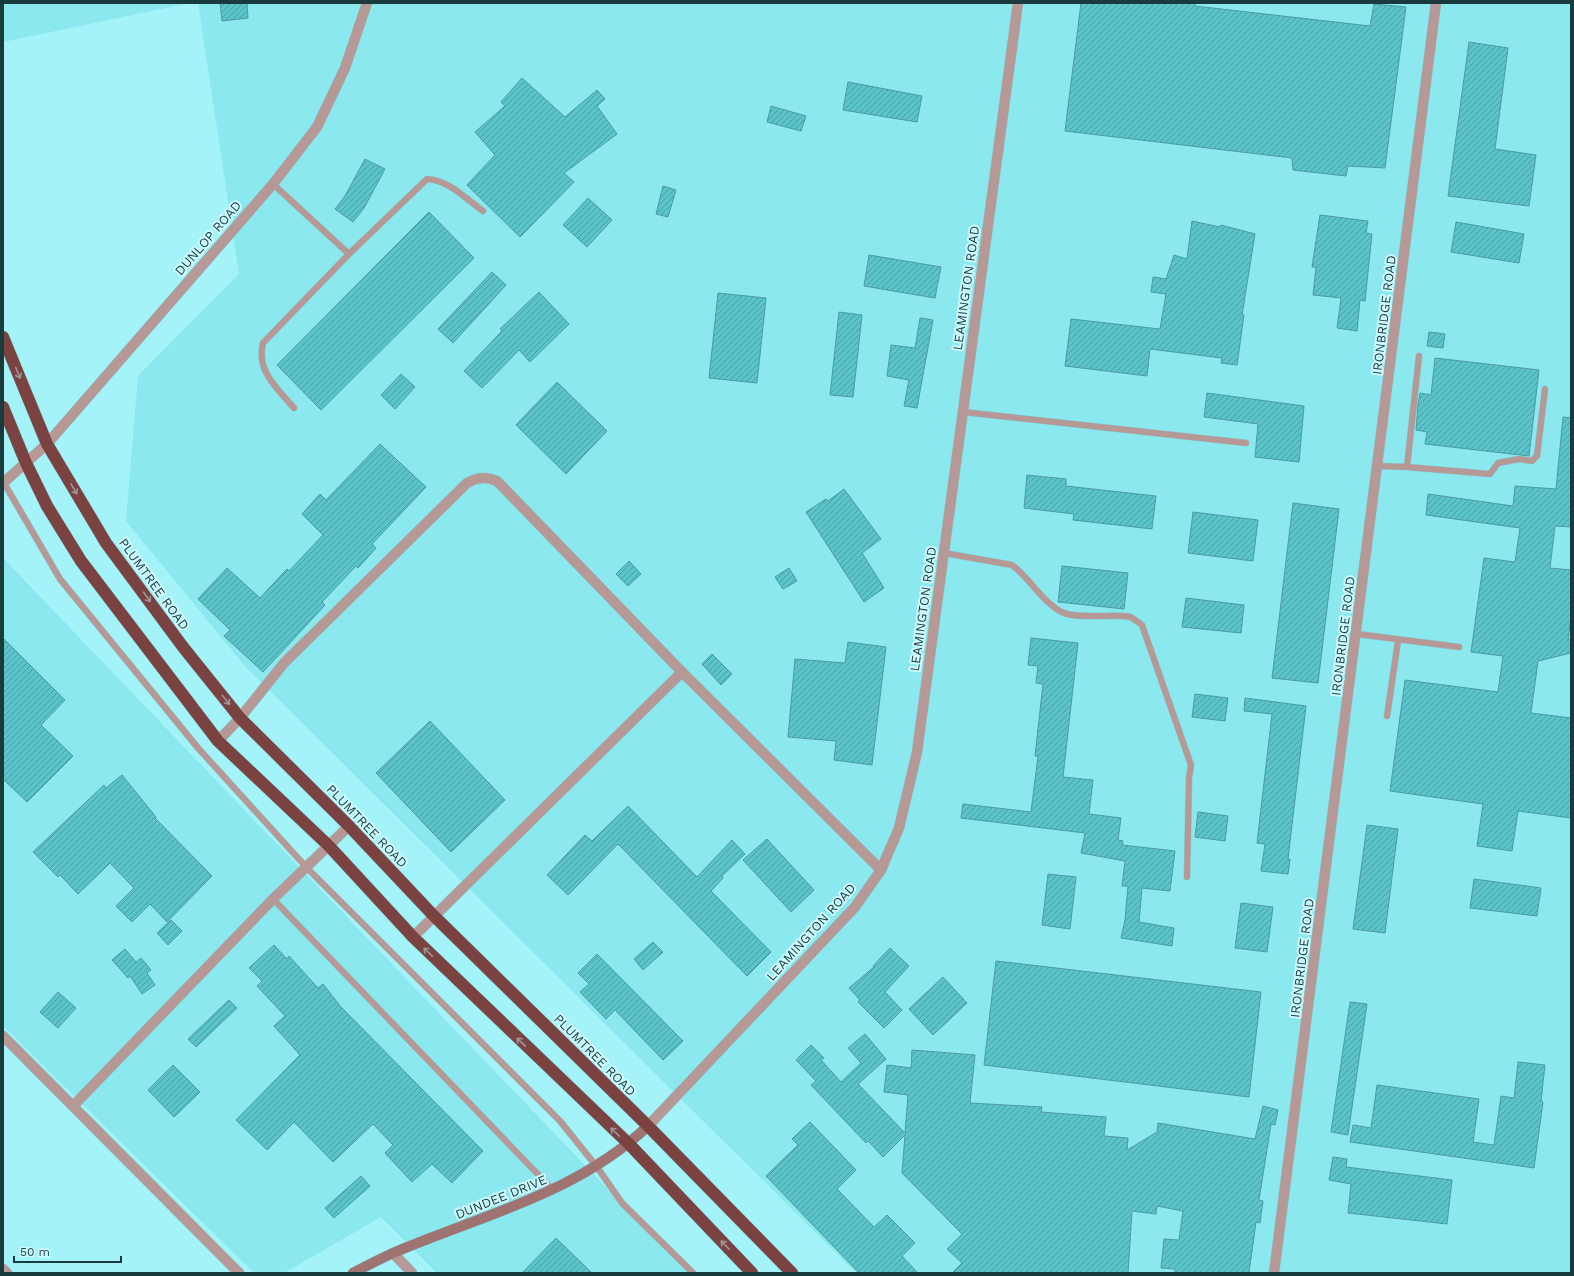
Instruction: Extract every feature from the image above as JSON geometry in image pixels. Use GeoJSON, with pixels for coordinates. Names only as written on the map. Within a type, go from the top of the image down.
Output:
{"type":"FeatureCollection","features":[{"type":"Feature","properties":{"kind":"highway","name":"PLUMTREE ROAD"},"geometry":{"type":"LineString","coordinates":[[3,337],[47,444],[106,543],[183,647],[240,718],[349,826],[433,915],[648,1126],[792,1273]]}},
{"type":"Feature","properties":{"kind":"highway"},"geometry":{"type":"LineString","coordinates":[[3,407],[26,463],[47,506],[81,561],[218,741],[329,846],[412,937],[628,1144],[752,1273]]}},
{"type":"Feature","properties":{"kind":"street","name":"DUNLOP ROAD"},"geometry":{"type":"LineString","coordinates":[[4,483],[47,444],[273,184],[317,127],[345,68],[367,3]]}},
{"type":"Feature","properties":{"kind":"street","name":"LEAMINGTON ROAD"},"geometry":{"type":"LineString","coordinates":[[648,1126],[855,907],[881,870],[899,828],[917,752],[1018,3]]}},
{"type":"Feature","properties":{"kind":"street","name":"IRONBRIDGE ROAD"},"geometry":{"type":"LineString","coordinates":[[1274,1273],[1357,634],[1436,3]]}},
{"type":"Feature","properties":{"kind":"street"},"geometry":{"type":"LineString","coordinates":[[218,741],[240,718],[289,657],[467,483],[482,478],[491,478],[497,481],[682,672],[881,870]]}},
{"type":"Feature","properties":{"kind":"street"},"geometry":{"type":"LineString","coordinates":[[412,937],[682,672]]}},
{"type":"Feature","properties":{"kind":"street"},"geometry":{"type":"LineString","coordinates":[[73,1106],[273,899],[349,826]]}},
{"type":"Feature","properties":{"kind":"street"},"geometry":{"type":"LineString","coordinates":[[3,1036],[238,1273]]}},
{"type":"Feature","properties":{"kind":"street","name":"DUNDEE DRIVE"},"geometry":{"type":"LineString","coordinates":[[352,1273],[393,1253],[554,1190],[597,1166],[628,1144],[648,1126]]}},
{"type":"Feature","properties":{"kind":"street"},"geometry":{"type":"LineString","coordinates":[[393,1253],[412,1273]]}},
{"type":"Feature","properties":{"kind":"street"},"geometry":{"type":"LineString","coordinates":[[3,1269],[7,1273]]}},
{"type":"Feature","properties":{"kind":"lane"},"geometry":{"type":"LineString","coordinates":[[294,408],[266,375],[260,355],[262,343],[349,254],[427,178],[437,179],[445,183],[483,211]]}},
{"type":"Feature","properties":{"kind":"lane"},"geometry":{"type":"LineString","coordinates":[[273,184],[349,254]]}},
{"type":"Feature","properties":{"kind":"lane"},"geometry":{"type":"LineString","coordinates":[[1407,467],[1419,356]]}},
{"type":"Feature","properties":{"kind":"lane"},"geometry":{"type":"LineString","coordinates":[[1378,466],[1490,474],[1498,463],[1519,459],[1532,461],[1537,456],[1545,389]]}},
{"type":"Feature","properties":{"kind":"lane"},"geometry":{"type":"LineString","coordinates":[[963,412],[1246,443]]}},
{"type":"Feature","properties":{"kind":"lane"},"geometry":{"type":"LineString","coordinates":[[4,483],[60,579],[198,748],[307,868],[560,1121],[597,1166],[622,1203],[693,1273]]}},
{"type":"Feature","properties":{"kind":"lane"},"geometry":{"type":"LineString","coordinates":[[944,553],[1012,565],[1020,571],[1056,609],[1067,614],[1131,617],[1142,625],[1191,765],[1188,778],[1187,877]]}},
{"type":"Feature","properties":{"kind":"lane"},"geometry":{"type":"LineString","coordinates":[[1357,634],[1398,641],[1459,647]]}},
{"type":"Feature","properties":{"kind":"lane"},"geometry":{"type":"LineString","coordinates":[[1386,716],[1398,641]]}},
{"type":"Feature","properties":{"kind":"lane"},"geometry":{"type":"LineString","coordinates":[[273,899],[554,1190]]}},
{"type":"Feature","properties":{"kind":"shaded area"},"geometry":{"type":"Polygon","coordinates":[[[3,3],[190,3],[3,42],[3,3]]]}},
{"type":"Feature","properties":{"kind":"shaded area"},"geometry":{"type":"Polygon","coordinates":[[[198,3],[1571,3],[1571,1273],[856,1273],[244,665],[126,521],[138,376],[239,274],[198,3]]]}},
{"type":"Feature","properties":{"kind":"shaded area"},"geometry":{"type":"Polygon","coordinates":[[[3,558],[688,1273],[437,1273],[381,1217],[284,1273],[254,1273],[3,1026],[3,558]]]}},
{"type":"Feature","properties":{"kind":"building"},"geometry":{"type":"Polygon","coordinates":[[[220,3],[247,3],[248,18],[222,21],[220,3]]]}},
{"type":"Feature","properties":{"kind":"building"},"geometry":{"type":"Polygon","coordinates":[[[1081,3],[1195,3],[1195,6],[1370,26],[1374,4],[1406,7],[1385,168],[1348,166],[1346,176],[1293,170],[1292,158],[1065,131],[1081,3]]]}},
{"type":"Feature","properties":{"kind":"building"},"geometry":{"type":"Polygon","coordinates":[[[1469,42],[1508,48],[1495,149],[1536,155],[1529,206],[1448,196],[1469,42]]]}},
{"type":"Feature","properties":{"kind":"building"},"geometry":{"type":"Polygon","coordinates":[[[522,78],[565,117],[597,90],[605,99],[597,106],[617,134],[564,173],[574,182],[520,237],[467,185],[495,155],[475,132],[505,106],[501,102],[522,78]]]}},
{"type":"Feature","properties":{"kind":"building"},"geometry":{"type":"Polygon","coordinates":[[[848,82],[922,96],[917,122],[843,110],[848,82]]]}},
{"type":"Feature","properties":{"kind":"building"},"geometry":{"type":"Polygon","coordinates":[[[771,106],[806,116],[801,131],[767,122],[771,106]]]}},
{"type":"Feature","properties":{"kind":"building"},"geometry":{"type":"Polygon","coordinates":[[[365,159],[385,169],[364,208],[353,222],[335,209],[345,196],[365,159]]]}},
{"type":"Feature","properties":{"kind":"building"},"geometry":{"type":"Polygon","coordinates":[[[663,186],[676,190],[668,217],[656,214],[663,186]]]}},
{"type":"Feature","properties":{"kind":"building"},"geometry":{"type":"Polygon","coordinates":[[[588,198],[612,220],[587,247],[563,225],[588,198]]]}},
{"type":"Feature","properties":{"kind":"building"},"geometry":{"type":"Polygon","coordinates":[[[429,212],[474,258],[321,410],[277,365],[429,212]]]}},
{"type":"Feature","properties":{"kind":"building"},"geometry":{"type":"Polygon","coordinates":[[[1320,215],[1368,221],[1366,233],[1372,234],[1365,301],[1360,300],[1357,331],[1337,328],[1341,298],[1313,295],[1316,267],[1312,267],[1320,215]]]}},
{"type":"Feature","properties":{"kind":"building"},"geometry":{"type":"Polygon","coordinates":[[[1192,221],[1220,227],[1221,225],[1255,234],[1242,315],[1244,315],[1237,365],[1221,363],[1222,358],[1150,349],[1147,376],[1065,366],[1071,319],[1160,329],[1166,294],[1151,292],[1153,277],[1166,279],[1174,255],[1187,259],[1192,221]]]}},
{"type":"Feature","properties":{"kind":"building"},"geometry":{"type":"Polygon","coordinates":[[[1456,222],[1524,234],[1519,263],[1451,252],[1456,222]]]}},
{"type":"Feature","properties":{"kind":"building"},"geometry":{"type":"Polygon","coordinates":[[[869,255],[941,267],[935,298],[864,286],[869,255]]]}},
{"type":"Feature","properties":{"kind":"building"},"geometry":{"type":"Polygon","coordinates":[[[492,272],[506,285],[453,343],[438,329],[492,272]]]}},
{"type":"Feature","properties":{"kind":"building"},"geometry":{"type":"Polygon","coordinates":[[[539,292],[569,324],[530,362],[519,350],[482,388],[464,371],[502,331],[500,329],[539,292]]]}},
{"type":"Feature","properties":{"kind":"building"},"geometry":{"type":"Polygon","coordinates":[[[718,293],[766,298],[757,383],[709,378],[718,293]]]}},
{"type":"Feature","properties":{"kind":"building"},"geometry":{"type":"Polygon","coordinates":[[[839,312],[862,315],[853,397],[830,395],[839,312]]]}},
{"type":"Feature","properties":{"kind":"building"},"geometry":{"type":"Polygon","coordinates":[[[920,318],[933,320],[917,408],[904,406],[909,380],[887,376],[891,345],[915,348],[920,318]]]}},
{"type":"Feature","properties":{"kind":"building"},"geometry":{"type":"Polygon","coordinates":[[[1429,332],[1445,334],[1443,348],[1427,346],[1429,332]]]}},
{"type":"Feature","properties":{"kind":"building"},"geometry":{"type":"Polygon","coordinates":[[[1435,358],[1539,370],[1529,456],[1425,444],[1427,432],[1416,430],[1418,404],[1420,393],[1431,395],[1435,358]]]}},
{"type":"Feature","properties":{"kind":"building"},"geometry":{"type":"Polygon","coordinates":[[[401,374],[415,387],[395,409],[381,395],[401,374]]]}},
{"type":"Feature","properties":{"kind":"building"},"geometry":{"type":"Polygon","coordinates":[[[557,382],[607,431],[566,474],[516,425],[557,382]]]}},
{"type":"Feature","properties":{"kind":"building"},"geometry":{"type":"Polygon","coordinates":[[[1207,393],[1304,406],[1299,462],[1255,457],[1258,424],[1204,417],[1207,393]]]}},
{"type":"Feature","properties":{"kind":"building"},"geometry":{"type":"Polygon","coordinates":[[[1563,417],[1571,418],[1571,527],[1555,526],[1550,568],[1571,570],[1571,617],[1568,640],[1571,638],[1571,653],[1538,661],[1531,713],[1571,718],[1571,818],[1518,811],[1512,851],[1477,846],[1483,804],[1390,791],[1405,680],[1498,692],[1503,656],[1471,652],[1484,558],[1515,562],[1520,528],[1426,515],[1428,494],[1513,506],[1515,486],[1556,489],[1563,417]]]}},
{"type":"Feature","properties":{"kind":"building"},"geometry":{"type":"Polygon","coordinates":[[[380,444],[426,487],[372,544],[376,548],[358,568],[356,566],[322,602],[325,605],[263,672],[224,636],[230,630],[198,599],[227,568],[260,598],[287,569],[289,571],[323,535],[302,514],[320,494],[326,500],[380,444]]]}},
{"type":"Feature","properties":{"kind":"building"},"geometry":{"type":"Polygon","coordinates":[[[1027,475],[1066,479],[1066,486],[1156,496],[1152,529],[1073,520],[1074,514],[1024,508],[1027,475]]]}},
{"type":"Feature","properties":{"kind":"building"},"geometry":{"type":"Polygon","coordinates":[[[844,489],[881,539],[862,553],[884,588],[864,602],[806,512],[826,499],[828,501],[844,489]]]}},
{"type":"Feature","properties":{"kind":"building"},"geometry":{"type":"Polygon","coordinates":[[[1293,503],[1339,509],[1318,683],[1272,678],[1293,503]]]}},
{"type":"Feature","properties":{"kind":"building"},"geometry":{"type":"Polygon","coordinates":[[[1193,512],[1258,520],[1253,561],[1188,553],[1193,512]]]}},
{"type":"Feature","properties":{"kind":"building"},"geometry":{"type":"Polygon","coordinates":[[[629,561],[641,574],[628,586],[616,574],[629,561]]]}},
{"type":"Feature","properties":{"kind":"building"},"geometry":{"type":"Polygon","coordinates":[[[1062,566],[1128,573],[1124,609],[1058,602],[1062,566]]]}},
{"type":"Feature","properties":{"kind":"building"},"geometry":{"type":"Polygon","coordinates":[[[789,568],[797,581],[783,589],[775,577],[789,568]]]}},
{"type":"Feature","properties":{"kind":"building"},"geometry":{"type":"Polygon","coordinates":[[[1186,598],[1244,605],[1241,633],[1182,627],[1186,598]]]}},
{"type":"Feature","properties":{"kind":"building"},"geometry":{"type":"Polygon","coordinates":[[[3,638],[65,700],[41,725],[73,756],[27,802],[3,779],[3,638]]]}},
{"type":"Feature","properties":{"kind":"building"},"geometry":{"type":"Polygon","coordinates":[[[1031,638],[1078,643],[1063,777],[1093,780],[1089,814],[1121,818],[1118,840],[1123,841],[1122,845],[1175,851],[1170,891],[1142,888],[1139,922],[1174,928],[1172,946],[1121,938],[1125,920],[1128,886],[1122,886],[1125,861],[1081,853],[1085,833],[961,818],[963,804],[1031,812],[1038,756],[1035,756],[1043,684],[1036,683],[1038,666],[1028,665],[1031,638]]]}},
{"type":"Feature","properties":{"kind":"building"},"geometry":{"type":"Polygon","coordinates":[[[848,642],[886,647],[872,765],[834,760],[836,741],[788,737],[795,659],[845,663],[848,642]]]}},
{"type":"Feature","properties":{"kind":"building"},"geometry":{"type":"Polygon","coordinates":[[[712,654],[732,674],[721,685],[702,664],[712,654]]]}},
{"type":"Feature","properties":{"kind":"building"},"geometry":{"type":"Polygon","coordinates":[[[1195,694],[1228,698],[1225,721],[1192,717],[1195,694]]]}},
{"type":"Feature","properties":{"kind":"building"},"geometry":{"type":"Polygon","coordinates":[[[1245,698],[1306,706],[1288,859],[1290,859],[1288,874],[1261,871],[1265,844],[1257,843],[1272,714],[1244,711],[1245,698]]]}},
{"type":"Feature","properties":{"kind":"building"},"geometry":{"type":"Polygon","coordinates":[[[430,721],[505,800],[451,852],[376,773],[430,721]]]}},
{"type":"Feature","properties":{"kind":"building"},"geometry":{"type":"Polygon","coordinates":[[[122,775],[156,817],[155,818],[212,876],[167,922],[150,904],[132,922],[116,906],[134,888],[110,863],[78,894],[60,875],[58,877],[33,852],[104,785],[106,788],[122,775]]]}},
{"type":"Feature","properties":{"kind":"building"},"geometry":{"type":"Polygon","coordinates":[[[628,806],[697,877],[732,840],[745,854],[722,876],[723,878],[711,891],[771,952],[747,976],[618,844],[568,895],[547,875],[585,835],[592,841],[628,806]]]}},
{"type":"Feature","properties":{"kind":"building"},"geometry":{"type":"Polygon","coordinates":[[[1198,812],[1228,816],[1225,841],[1195,837],[1198,812]]]}},
{"type":"Feature","properties":{"kind":"building"},"geometry":{"type":"Polygon","coordinates":[[[1367,825],[1398,829],[1385,933],[1353,929],[1367,825]]]}},
{"type":"Feature","properties":{"kind":"building"},"geometry":{"type":"Polygon","coordinates":[[[767,839],[814,890],[791,912],[743,860],[767,839]]]}},
{"type":"Feature","properties":{"kind":"building"},"geometry":{"type":"Polygon","coordinates":[[[1048,874],[1076,877],[1070,929],[1042,925],[1048,874]]]}},
{"type":"Feature","properties":{"kind":"building"},"geometry":{"type":"Polygon","coordinates":[[[1474,879],[1541,888],[1537,916],[1470,908],[1474,879]]]}},
{"type":"Feature","properties":{"kind":"building"},"geometry":{"type":"Polygon","coordinates":[[[1241,903],[1273,907],[1267,952],[1235,948],[1241,903]]]}},
{"type":"Feature","properties":{"kind":"building"},"geometry":{"type":"Polygon","coordinates":[[[171,920],[182,931],[168,945],[157,933],[171,920]]]}},
{"type":"Feature","properties":{"kind":"building"},"geometry":{"type":"Polygon","coordinates":[[[653,942],[663,952],[643,970],[634,959],[653,942]]]}},
{"type":"Feature","properties":{"kind":"building"},"geometry":{"type":"Polygon","coordinates":[[[274,945],[287,959],[289,956],[318,988],[323,984],[341,1007],[483,1151],[452,1183],[432,1164],[412,1182],[385,1153],[393,1145],[373,1124],[333,1162],[294,1122],[267,1150],[236,1120],[300,1055],[274,1026],[285,1016],[257,986],[262,981],[249,968],[274,945]]]}},
{"type":"Feature","properties":{"kind":"building"},"geometry":{"type":"Polygon","coordinates":[[[890,948],[909,966],[885,992],[902,1010],[884,1028],[858,1002],[860,1000],[849,988],[874,967],[873,966],[890,948]]]}},
{"type":"Feature","properties":{"kind":"building"},"geometry":{"type":"Polygon","coordinates":[[[125,949],[136,962],[141,958],[151,970],[147,973],[155,985],[142,994],[130,976],[128,978],[112,960],[125,949]]]}},
{"type":"Feature","properties":{"kind":"building"},"geometry":{"type":"Polygon","coordinates":[[[597,954],[683,1041],[663,1060],[615,1010],[606,1019],[580,992],[589,984],[578,973],[597,954]]]}},
{"type":"Feature","properties":{"kind":"building"},"geometry":{"type":"Polygon","coordinates":[[[996,961],[1261,992],[1249,1097],[984,1065],[996,961]]]}},
{"type":"Feature","properties":{"kind":"building"},"geometry":{"type":"Polygon","coordinates":[[[943,977],[967,1003],[933,1035],[909,1009],[943,977]]]}},
{"type":"Feature","properties":{"kind":"building"},"geometry":{"type":"Polygon","coordinates":[[[58,992],[76,1008],[58,1028],[40,1012],[58,992]]]}},
{"type":"Feature","properties":{"kind":"building"},"geometry":{"type":"Polygon","coordinates":[[[229,1000],[237,1008],[196,1047],[188,1039],[229,1000]]]}},
{"type":"Feature","properties":{"kind":"building"},"geometry":{"type":"Polygon","coordinates":[[[1350,1002],[1367,1004],[1348,1135],[1331,1132],[1350,1002]]]}},
{"type":"Feature","properties":{"kind":"building"},"geometry":{"type":"Polygon","coordinates":[[[865,1034],[886,1059],[858,1084],[905,1133],[908,1095],[884,1092],[887,1065],[911,1068],[912,1050],[975,1055],[970,1103],[1042,1107],[1041,1112],[1106,1117],[1104,1136],[1128,1138],[1127,1150],[1157,1132],[1158,1123],[1255,1139],[1263,1106],[1278,1110],[1275,1125],[1271,1124],[1259,1200],[1263,1201],[1260,1223],[1256,1222],[1249,1273],[1175,1273],[1175,1269],[1161,1268],[1164,1239],[1179,1240],[1183,1211],[1157,1206],[1156,1214],[1132,1211],[1128,1273],[952,1273],[962,1263],[947,1249],[962,1234],[902,1173],[905,1135],[883,1157],[868,1141],[866,1143],[811,1085],[816,1081],[796,1060],[811,1045],[824,1058],[821,1060],[841,1082],[861,1063],[848,1048],[865,1034]]]}},
{"type":"Feature","properties":{"kind":"building"},"geometry":{"type":"Polygon","coordinates":[[[1518,1062],[1545,1065],[1541,1101],[1543,1102],[1534,1168],[1350,1142],[1353,1125],[1371,1128],[1377,1085],[1479,1099],[1473,1142],[1494,1145],[1501,1096],[1514,1098],[1518,1062]]]}},
{"type":"Feature","properties":{"kind":"building"},"geometry":{"type":"Polygon","coordinates":[[[173,1065],[200,1092],[174,1117],[148,1090],[173,1065]]]}},
{"type":"Feature","properties":{"kind":"building"},"geometry":{"type":"Polygon","coordinates":[[[810,1122],[856,1170],[837,1189],[874,1227],[887,1215],[915,1243],[902,1256],[918,1273],[859,1273],[766,1176],[798,1145],[792,1139],[810,1122]]]}},
{"type":"Feature","properties":{"kind":"building"},"geometry":{"type":"Polygon","coordinates":[[[1333,1157],[1347,1159],[1346,1167],[1452,1180],[1447,1224],[1348,1213],[1351,1184],[1329,1180],[1333,1157]]]}},
{"type":"Feature","properties":{"kind":"building"},"geometry":{"type":"Polygon","coordinates":[[[361,1176],[370,1186],[334,1218],[325,1208],[361,1176]]]}},
{"type":"Feature","properties":{"kind":"building"},"geometry":{"type":"Polygon","coordinates":[[[556,1238],[592,1273],[522,1273],[556,1238]]]}}]}
